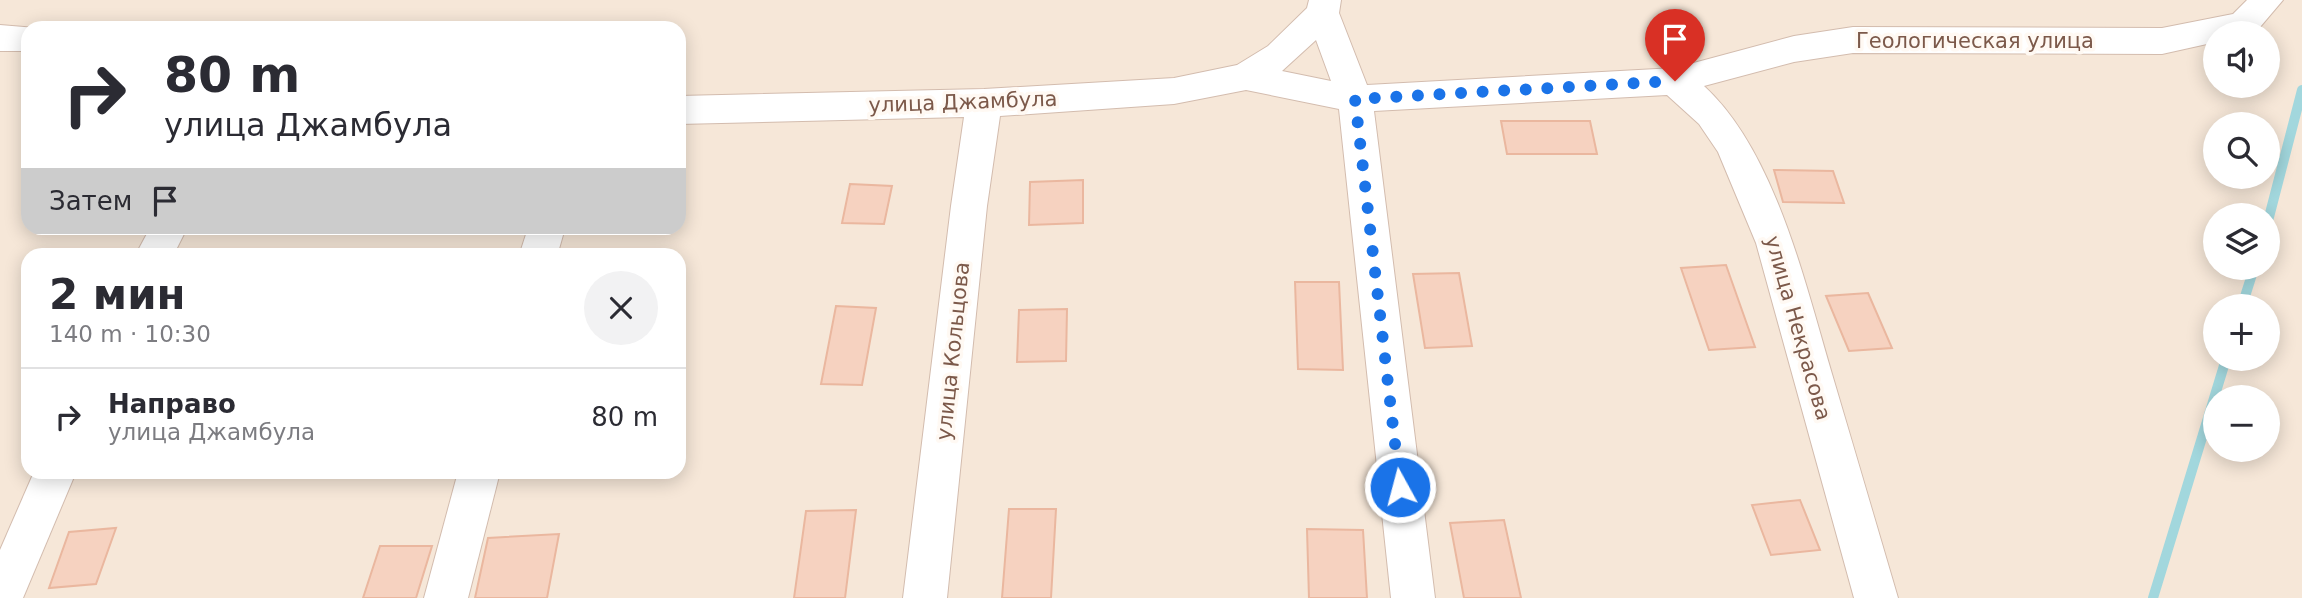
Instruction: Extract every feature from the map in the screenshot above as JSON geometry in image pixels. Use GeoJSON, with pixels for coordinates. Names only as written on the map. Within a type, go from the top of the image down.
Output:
{"type":"FeatureCollection","features":[{"type":"Feature","properties":{"kind":"street","name":"Геологическая улица"},"geometry":{"type":"LineString","coordinates":[[1675,81],[1794,49],[1853,40],[2162,41],[2244,24],[2267,0]]}},
{"type":"Feature","properties":{"kind":"street","name":"улица Джамбула"},"geometry":{"type":"LineString","coordinates":[[686,110],[984,103],[1174,91],[1246,77],[1280,55],[1324,6]]}},
{"type":"Feature","properties":{"kind":"street"},"geometry":{"type":"LineString","coordinates":[[1324,6],[1355,99],[1413,598]]}},
{"type":"Feature","properties":{"kind":"street"},"geometry":{"type":"LineString","coordinates":[[0,37],[21,38]]}},
{"type":"Feature","properties":{"kind":"street","name":"улица Джамбула"},"geometry":{"type":"LineString","coordinates":[[1246,77],[1355,99],[1675,81]]}},
{"type":"Feature","properties":{"kind":"street","name":"улица Некрасова"},"geometry":{"type":"LineString","coordinates":[[1675,81],[1711,114],[1733,146],[1775,243],[1875,598]]}},
{"type":"Feature","properties":{"kind":"street","name":"улица Кольцова"},"geometry":{"type":"LineString","coordinates":[[925,598],[969,206],[984,103]]}},
{"type":"Feature","properties":{"kind":"street"},"geometry":{"type":"LineString","coordinates":[[1,598],[52,479]]}},
{"type":"Feature","properties":{"kind":"street"},"geometry":{"type":"LineString","coordinates":[[446,598],[477,479]]}},
{"type":"Feature","properties":{"kind":"shaded area"},"geometry":{"type":"Polygon","coordinates":[[[0,0],[2302,0],[2302,598],[0,598],[0,0]]]}},
{"type":"Feature","properties":{"kind":"building"},"geometry":{"type":"Polygon","coordinates":[[[1501,121],[1590,121],[1597,154],[1507,154],[1501,121]]]}},
{"type":"Feature","properties":{"kind":"building"},"geometry":{"type":"Polygon","coordinates":[[[1774,170],[1833,171],[1844,203],[1783,202],[1774,170]]]}},
{"type":"Feature","properties":{"kind":"building"},"geometry":{"type":"Polygon","coordinates":[[[1083,180],[1083,223],[1029,225],[1030,182],[1083,180]]]}},
{"type":"Feature","properties":{"kind":"building"},"geometry":{"type":"Polygon","coordinates":[[[850,184],[892,186],[884,224],[842,223],[850,184]]]}},
{"type":"Feature","properties":{"kind":"building"},"geometry":{"type":"Polygon","coordinates":[[[1726,265],[1755,347],[1709,350],[1681,268],[1726,265]]]}},
{"type":"Feature","properties":{"kind":"building"},"geometry":{"type":"Polygon","coordinates":[[[1459,273],[1472,346],[1425,348],[1413,274],[1459,273]]]}},
{"type":"Feature","properties":{"kind":"building"},"geometry":{"type":"Polygon","coordinates":[[[1295,282],[1339,282],[1343,370],[1298,369],[1295,282]]]}},
{"type":"Feature","properties":{"kind":"building"},"geometry":{"type":"Polygon","coordinates":[[[1868,293],[1892,348],[1849,351],[1826,296],[1868,293]]]}},
{"type":"Feature","properties":{"kind":"building"},"geometry":{"type":"Polygon","coordinates":[[[836,306],[876,308],[862,385],[821,384],[836,306]]]}},
{"type":"Feature","properties":{"kind":"building"},"geometry":{"type":"Polygon","coordinates":[[[1067,309],[1066,361],[1017,362],[1019,310],[1067,309]]]}},
{"type":"Feature","properties":{"kind":"building"},"geometry":{"type":"Polygon","coordinates":[[[1800,500],[1820,550],[1771,555],[1752,505],[1800,500]]]}},
{"type":"Feature","properties":{"kind":"building"},"geometry":{"type":"Polygon","coordinates":[[[1009,509],[1056,509],[1051,598],[1002,598],[1009,509]]]}},
{"type":"Feature","properties":{"kind":"building"},"geometry":{"type":"Polygon","coordinates":[[[856,510],[845,598],[794,598],[806,511],[856,510]]]}},
{"type":"Feature","properties":{"kind":"building"},"geometry":{"type":"Polygon","coordinates":[[[1504,520],[1521,598],[1464,598],[1450,523],[1504,520]]]}},
{"type":"Feature","properties":{"kind":"building"},"geometry":{"type":"Polygon","coordinates":[[[116,528],[96,584],[49,588],[69,532],[116,528]]]}},
{"type":"Feature","properties":{"kind":"building"},"geometry":{"type":"Polygon","coordinates":[[[1307,529],[1363,530],[1367,598],[1309,598],[1307,529]]]}},
{"type":"Feature","properties":{"kind":"building"},"geometry":{"type":"Polygon","coordinates":[[[559,534],[547,598],[475,598],[488,538],[559,534]]]}},
{"type":"Feature","properties":{"kind":"building"},"geometry":{"type":"Polygon","coordinates":[[[380,546],[432,546],[416,598],[363,598],[380,546]]]}},
{"type":"Feature","properties":{"kind":"waterway"},"geometry":{"type":"LineString","coordinates":[[2273,203],[2302,90]]}},
{"type":"Feature","properties":{"kind":"waterway"},"geometry":{"type":"LineString","coordinates":[[2246,294],[2250,280]]}},
{"type":"Feature","properties":{"kind":"waterway"},"geometry":{"type":"LineString","coordinates":[[2153,598],[2222,371]]}},
{"type":"Feature","properties":{"kind":"route"},"geometry":{"type":"LineString","coordinates":[[1400,487],[1355,99],[1675,81]]}}]}
